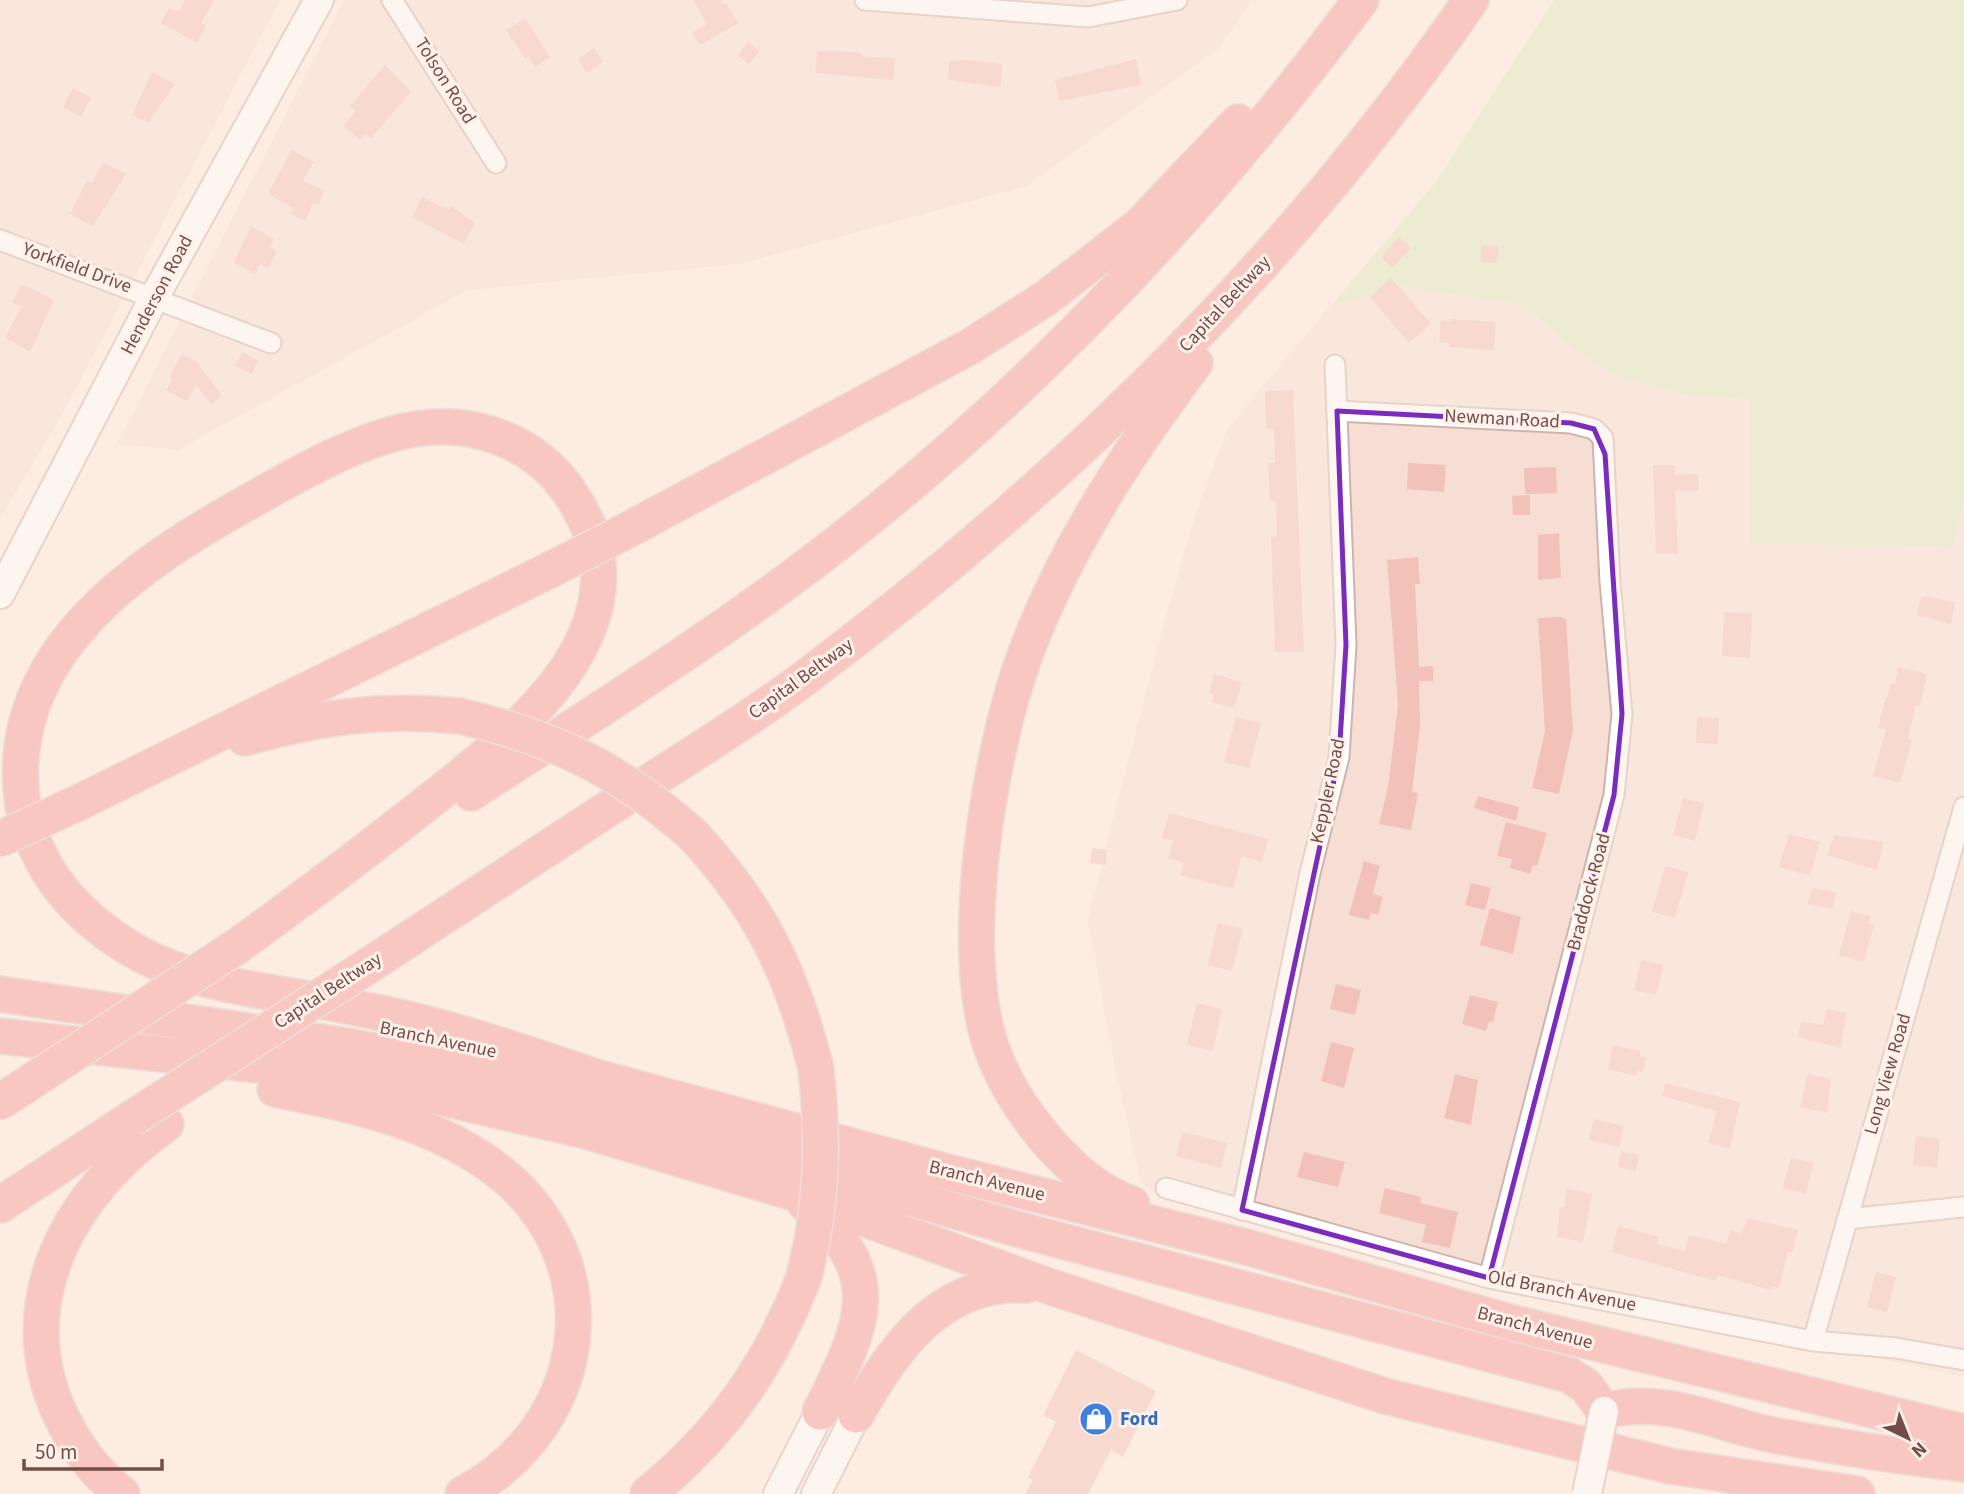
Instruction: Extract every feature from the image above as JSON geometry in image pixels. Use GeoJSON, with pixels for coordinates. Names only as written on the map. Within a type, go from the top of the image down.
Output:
{"type":"FeatureCollection","features":[{"type":"Feature","properties":{"kind":"highway"},"geometry":{"type":"LineString","coordinates":[[0,839],[552,569],[971,346],[1095,262],[1171,195],[1234,128],[1343,0]]}},
{"type":"Feature","properties":{"kind":"highway"},"geometry":{"type":"LineString","coordinates":[[0,1102],[726,624],[845,538],[935,463],[1086,323],[1174,232],[1251,143],[1362,0]]}},
{"type":"Feature","properties":{"kind":"highway","name":"Capital Beltway"},"geometry":{"type":"LineString","coordinates":[[0,1205],[131,1119],[377,967],[811,674],[971,547],[1072,458],[1239,291],[1357,154],[1471,0]]}},
{"type":"Feature","properties":{"kind":"highway"},"geometry":{"type":"LineString","coordinates":[[1250,1248],[1110,1196],[1064,1160],[1035,1128],[1011,1091],[993,1055],[980,1001],[979,872],[989,798],[1007,712],[1025,656],[1081,531],[1172,393],[1357,154]]}},
{"type":"Feature","properties":{"kind":"highway"},"geometry":{"type":"LineString","coordinates":[[239,945],[494,750],[541,705],[576,656],[589,626],[597,593],[597,563],[589,529],[564,483],[545,464],[501,437],[476,429],[450,427],[400,432],[289,479],[169,550],[116,591],[56,648],[38,676],[26,707],[18,740],[17,775],[32,842],[47,873],[90,919],[117,940],[153,961],[210,982],[320,1001],[426,1024],[493,1042],[600,1078]]}},
{"type":"Feature","properties":{"kind":"highway"},"geometry":{"type":"LineString","coordinates":[[82,801],[240,739],[301,722],[354,713],[408,711],[459,716],[517,730],[585,757],[661,806],[694,836],[725,870],[756,913],[784,967],[801,1009],[816,1069],[822,1120],[816,1231],[804,1277],[788,1319],[741,1399],[709,1439],[648,1494]]}},
{"type":"Feature","properties":{"kind":"highway"},"geometry":{"type":"LineString","coordinates":[[122,1494],[87,1460],[66,1428],[51,1395],[41,1360],[40,1327],[50,1268],[87,1200],[133,1147],[377,967]]}},
{"type":"Feature","properties":{"kind":"highway","name":"Branch Avenue"},"geometry":{"type":"LineString","coordinates":[[0,988],[316,1017],[478,1047],[948,1172],[1250,1248],[1513,1323],[1964,1432]]}},
{"type":"Feature","properties":{"kind":"highway"},"geometry":{"type":"LineString","coordinates":[[0,994],[354,1047],[482,1073],[1017,1229],[1569,1375],[1615,1408],[1657,1404],[1774,1435],[1964,1464]]}},
{"type":"Feature","properties":{"kind":"highway"},"geometry":{"type":"LineString","coordinates":[[5,1036],[302,1070],[400,1088],[586,1131],[794,1193],[1051,1287],[1385,1396],[1670,1466],[1857,1494]]}},
{"type":"Feature","properties":{"kind":"highway"},"geometry":{"type":"LineString","coordinates":[[5,1036],[361,1107],[394,1117],[447,1141],[482,1160],[507,1179],[538,1213],[562,1256],[570,1292],[572,1329],[569,1362],[546,1421],[530,1443],[510,1465],[463,1494]]}},
{"type":"Feature","properties":{"kind":"highway"},"geometry":{"type":"LineString","coordinates":[[794,1193],[827,1222],[847,1250],[860,1279],[860,1312],[851,1349],[820,1412]]}},
{"type":"Feature","properties":{"kind":"highway"},"geometry":{"type":"LineString","coordinates":[[856,1415],[876,1380],[915,1330],[953,1300],[981,1288],[1013,1284],[1051,1287]]}},
{"type":"Feature","properties":{"kind":"highway"},"geometry":{"type":"LineString","coordinates":[[66,1428],[91,1454],[149,1494]]}},
{"type":"Feature","properties":{"kind":"street","name":"Henderson Road"},"geometry":{"type":"LineString","coordinates":[[0,594],[155,296],[319,0]]}},
{"type":"Feature","properties":{"kind":"street","name":"Tolson Road"},"geometry":{"type":"LineString","coordinates":[[392,0],[496,163]]}},
{"type":"Feature","properties":{"kind":"street"},"geometry":{"type":"LineString","coordinates":[[865,0],[1084,8],[1177,0]]}},
{"type":"Feature","properties":{"kind":"street","name":"Yorkfield Drive"},"geometry":{"type":"LineString","coordinates":[[0,240],[155,296],[271,343]]}},
{"type":"Feature","properties":{"kind":"street","name":"Keppler Road"},"geometry":{"type":"LineString","coordinates":[[1242,1210],[1310,873],[1339,757],[1346,645],[1335,365]]}},
{"type":"Feature","properties":{"kind":"street","name":"Newman Road"},"geometry":{"type":"LineString","coordinates":[[1337,411],[1571,423],[1594,429],[1603,438],[1604,498]]}},
{"type":"Feature","properties":{"kind":"street","name":"Braddock Road"},"geometry":{"type":"LineString","coordinates":[[1489,1278],[1614,795],[1622,714],[1604,498]]}},
{"type":"Feature","properties":{"kind":"street","name":"Long View Road"},"geometry":{"type":"LineString","coordinates":[[1813,1341],[1964,807]]}},
{"type":"Feature","properties":{"kind":"street","name":"Old Branch Avenue"},"geometry":{"type":"LineString","coordinates":[[1166,1188],[1489,1278],[1813,1341],[1896,1348],[1964,1360]]}},
{"type":"Feature","properties":{"kind":"street"},"geometry":{"type":"LineString","coordinates":[[1847,1219],[1964,1207]]}},
{"type":"Feature","properties":{"kind":"street"},"geometry":{"type":"LineString","coordinates":[[1587,1494],[1615,1408]]}},
{"type":"Feature","properties":{"kind":"street"},"geometry":{"type":"LineString","coordinates":[[778,1494],[820,1412]]}},
{"type":"Feature","properties":{"kind":"street"},"geometry":{"type":"LineString","coordinates":[[816,1494],[856,1415]]}},
{"type":"Feature","properties":{"kind":"highlighted area"},"geometry":{"type":"Polygon","coordinates":[[[1337,411],[1571,423],[1594,429],[1605,454],[1622,714],[1614,795],[1489,1278],[1242,1210],[1339,757],[1346,645],[1337,411]]]}},
{"type":"Feature","properties":{"kind":"shaded area"},"geometry":{"type":"Polygon","coordinates":[[[0,0],[280,0],[63,413],[0,518],[0,0]]]}},
{"type":"Feature","properties":{"kind":"shaded area"},"geometry":{"type":"Polygon","coordinates":[[[344,0],[1252,0],[1218,49],[1026,186],[739,264],[467,290],[178,450],[117,444],[344,0]]]}},
{"type":"Feature","properties":{"kind":"shaded area"},"geometry":{"type":"Polygon","coordinates":[[[1403,287],[1524,305],[1573,348],[1680,394],[1750,400],[1750,543],[1951,547],[1964,503],[1964,1377],[1674,1314],[1150,1190],[1141,1183],[1115,1067],[1088,918],[1160,639],[1196,512],[1228,428],[1330,306],[1403,287]]]}},
{"type":"Feature","properties":{"kind":"green space"},"geometry":{"type":"Polygon","coordinates":[[[1554,0],[1964,0],[1964,503],[1952,547],[1750,543],[1750,400],[1680,394],[1618,376],[1573,348],[1524,305],[1403,287],[1331,306],[1435,183],[1554,0]]]}},
{"type":"Feature","properties":{"kind":"building"},"geometry":{"type":"Polygon","coordinates":[[[185,0],[214,0],[201,23],[206,26],[197,43],[161,23],[169,8],[178,12],[185,0]]]}},
{"type":"Feature","properties":{"kind":"building"},"geometry":{"type":"Polygon","coordinates":[[[693,0],[720,0],[723,5],[726,3],[738,23],[700,45],[692,33],[707,24],[693,0]]]}},
{"type":"Feature","properties":{"kind":"building"},"geometry":{"type":"Polygon","coordinates":[[[525,18],[550,57],[535,67],[528,56],[525,58],[506,30],[525,18]]]}},
{"type":"Feature","properties":{"kind":"building"},"geometry":{"type":"Polygon","coordinates":[[[748,42],[760,51],[749,64],[738,56],[748,42]]]}},
{"type":"Feature","properties":{"kind":"building"},"geometry":{"type":"Polygon","coordinates":[[[594,48],[603,62],[586,73],[578,59],[594,48]]]}},
{"type":"Feature","properties":{"kind":"building"},"geometry":{"type":"Polygon","coordinates":[[[817,51],[859,52],[864,57],[895,58],[893,80],[815,73],[817,51]]]}},
{"type":"Feature","properties":{"kind":"building"},"geometry":{"type":"Polygon","coordinates":[[[1136,59],[1141,85],[1059,101],[1055,80],[1136,59]]]}},
{"type":"Feature","properties":{"kind":"building"},"geometry":{"type":"Polygon","coordinates":[[[969,60],[1002,64],[1001,87],[948,80],[949,61],[969,60]]]}},
{"type":"Feature","properties":{"kind":"building"},"geometry":{"type":"Polygon","coordinates":[[[385,65],[411,92],[371,138],[366,134],[361,140],[343,126],[356,111],[350,106],[385,65]]]}},
{"type":"Feature","properties":{"kind":"building"},"geometry":{"type":"Polygon","coordinates":[[[152,72],[175,84],[148,123],[132,115],[152,72]]]}},
{"type":"Feature","properties":{"kind":"building"},"geometry":{"type":"Polygon","coordinates":[[[73,88],[91,98],[81,117],[63,107],[73,88]]]}},
{"type":"Feature","properties":{"kind":"building"},"geometry":{"type":"Polygon","coordinates":[[[292,150],[314,162],[303,181],[324,191],[318,205],[313,203],[305,221],[290,214],[293,208],[270,195],[269,191],[292,150]]]}},
{"type":"Feature","properties":{"kind":"building"},"geometry":{"type":"Polygon","coordinates":[[[103,162],[126,174],[93,226],[70,214],[87,181],[92,183],[103,162]]]}},
{"type":"Feature","properties":{"kind":"building"},"geometry":{"type":"Polygon","coordinates":[[[422,197],[439,206],[449,209],[451,206],[475,223],[464,244],[412,217],[422,197]]]}},
{"type":"Feature","properties":{"kind":"building"},"geometry":{"type":"Polygon","coordinates":[[[251,226],[274,239],[269,247],[277,252],[268,268],[260,264],[255,274],[234,262],[251,226]]]}},
{"type":"Feature","properties":{"kind":"building"},"geometry":{"type":"Polygon","coordinates":[[[1399,237],[1411,248],[1392,268],[1381,257],[1399,237]]]}},
{"type":"Feature","properties":{"kind":"building"},"geometry":{"type":"Polygon","coordinates":[[[1482,245],[1499,246],[1497,263],[1480,262],[1482,245]]]}},
{"type":"Feature","properties":{"kind":"building"},"geometry":{"type":"Polygon","coordinates":[[[1391,278],[1431,324],[1409,343],[1370,297],[1391,278]]]}},
{"type":"Feature","properties":{"kind":"building"},"geometry":{"type":"Polygon","coordinates":[[[22,284],[54,300],[30,352],[5,337],[22,307],[12,302],[22,284]]]}},
{"type":"Feature","properties":{"kind":"building"},"geometry":{"type":"Polygon","coordinates":[[[1441,320],[1496,322],[1494,350],[1449,347],[1449,343],[1439,342],[1441,320]]]}},
{"type":"Feature","properties":{"kind":"building"},"geometry":{"type":"Polygon","coordinates":[[[243,352],[258,361],[251,374],[235,365],[243,352]]]}},
{"type":"Feature","properties":{"kind":"building"},"geometry":{"type":"Polygon","coordinates":[[[182,354],[197,362],[222,396],[211,404],[196,385],[187,401],[166,390],[173,379],[169,377],[182,354]]]}},
{"type":"Feature","properties":{"kind":"building"},"geometry":{"type":"Polygon","coordinates":[[[1293,390],[1304,652],[1275,652],[1271,537],[1277,536],[1276,501],[1270,501],[1268,463],[1275,463],[1274,429],[1266,429],[1265,391],[1293,390]]]}},
{"type":"Feature","properties":{"kind":"building"},"geometry":{"type":"Polygon","coordinates":[[[1408,463],[1446,465],[1444,492],[1407,489],[1408,463]]]}},
{"type":"Feature","properties":{"kind":"building"},"geometry":{"type":"Polygon","coordinates":[[[1653,465],[1675,465],[1675,475],[1698,474],[1699,491],[1675,491],[1678,554],[1656,554],[1653,465]]]}},
{"type":"Feature","properties":{"kind":"building"},"geometry":{"type":"Polygon","coordinates":[[[1556,467],[1557,493],[1525,494],[1524,468],[1556,467]]]}},
{"type":"Feature","properties":{"kind":"building"},"geometry":{"type":"Polygon","coordinates":[[[1530,495],[1530,515],[1513,515],[1512,496],[1530,495]]]}},
{"type":"Feature","properties":{"kind":"building"},"geometry":{"type":"Polygon","coordinates":[[[1559,533],[1561,578],[1538,580],[1538,535],[1559,533]]]}},
{"type":"Feature","properties":{"kind":"building"},"geometry":{"type":"Polygon","coordinates":[[[1418,557],[1420,584],[1415,584],[1419,667],[1433,666],[1433,681],[1419,681],[1420,727],[1412,792],[1418,793],[1411,830],[1379,824],[1388,787],[1398,705],[1387,560],[1418,557]]]}},
{"type":"Feature","properties":{"kind":"building"},"geometry":{"type":"Polygon","coordinates":[[[1921,597],[1955,602],[1951,624],[1917,615],[1921,597]]]}},
{"type":"Feature","properties":{"kind":"building"},"geometry":{"type":"Polygon","coordinates":[[[1724,612],[1752,613],[1750,658],[1722,656],[1724,612]]]}},
{"type":"Feature","properties":{"kind":"building"},"geometry":{"type":"Polygon","coordinates":[[[1538,618],[1566,619],[1573,731],[1559,794],[1532,788],[1545,732],[1538,618]]]}},
{"type":"Feature","properties":{"kind":"building"},"geometry":{"type":"Polygon","coordinates":[[[1898,667],[1927,674],[1920,706],[1916,705],[1908,739],[1912,740],[1900,783],[1873,776],[1886,730],[1878,728],[1891,683],[1895,684],[1898,667]]]}},
{"type":"Feature","properties":{"kind":"building"},"geometry":{"type":"Polygon","coordinates":[[[1214,674],[1242,682],[1234,708],[1212,702],[1214,694],[1209,693],[1214,674]]]}},
{"type":"Feature","properties":{"kind":"building"},"geometry":{"type":"Polygon","coordinates":[[[1236,717],[1261,723],[1249,768],[1224,762],[1236,717]]]}},
{"type":"Feature","properties":{"kind":"building"},"geometry":{"type":"Polygon","coordinates":[[[1697,717],[1719,718],[1718,744],[1696,743],[1697,717]]]}},
{"type":"Feature","properties":{"kind":"building"},"geometry":{"type":"Polygon","coordinates":[[[1478,796],[1519,807],[1516,821],[1474,808],[1478,796]]]}},
{"type":"Feature","properties":{"kind":"building"},"geometry":{"type":"Polygon","coordinates":[[[1683,798],[1704,803],[1695,841],[1673,835],[1683,798]]]}},
{"type":"Feature","properties":{"kind":"building"},"geometry":{"type":"Polygon","coordinates":[[[1169,813],[1268,839],[1262,862],[1242,856],[1233,889],[1180,875],[1184,863],[1168,858],[1173,841],[1162,838],[1169,813]]]}},
{"type":"Feature","properties":{"kind":"building"},"geometry":{"type":"Polygon","coordinates":[[[1506,822],[1547,833],[1537,866],[1533,865],[1530,874],[1510,868],[1512,859],[1497,856],[1506,822]]]}},
{"type":"Feature","properties":{"kind":"building"},"geometry":{"type":"Polygon","coordinates":[[[1789,834],[1820,842],[1810,876],[1779,867],[1789,834]]]}},
{"type":"Feature","properties":{"kind":"building"},"geometry":{"type":"Polygon","coordinates":[[[1834,835],[1884,842],[1877,870],[1827,855],[1834,835]]]}},
{"type":"Feature","properties":{"kind":"building"},"geometry":{"type":"Polygon","coordinates":[[[1092,848],[1107,850],[1106,865],[1090,863],[1092,848]]]}},
{"type":"Feature","properties":{"kind":"building"},"geometry":{"type":"Polygon","coordinates":[[[1364,861],[1380,866],[1373,894],[1383,897],[1378,915],[1371,913],[1369,920],[1349,915],[1364,861]]]}},
{"type":"Feature","properties":{"kind":"building"},"geometry":{"type":"Polygon","coordinates":[[[1665,866],[1688,872],[1675,918],[1652,912],[1665,866]]]}},
{"type":"Feature","properties":{"kind":"building"},"geometry":{"type":"Polygon","coordinates":[[[1471,883],[1491,888],[1485,910],[1465,905],[1471,883]]]}},
{"type":"Feature","properties":{"kind":"building"},"geometry":{"type":"Polygon","coordinates":[[[1812,888],[1836,892],[1833,909],[1808,904],[1812,888]]]}},
{"type":"Feature","properties":{"kind":"building"},"geometry":{"type":"Polygon","coordinates":[[[1490,908],[1521,917],[1513,954],[1480,945],[1490,908]]]}},
{"type":"Feature","properties":{"kind":"building"},"geometry":{"type":"Polygon","coordinates":[[[1851,911],[1871,916],[1869,924],[1874,925],[1864,962],[1839,955],[1851,911]]]}},
{"type":"Feature","properties":{"kind":"building"},"geometry":{"type":"Polygon","coordinates":[[[1218,923],[1243,929],[1232,971],[1208,965],[1218,923]]]}},
{"type":"Feature","properties":{"kind":"building"},"geometry":{"type":"Polygon","coordinates":[[[1641,960],[1663,965],[1656,995],[1634,990],[1641,960]]]}},
{"type":"Feature","properties":{"kind":"building"},"geometry":{"type":"Polygon","coordinates":[[[1336,984],[1361,990],[1355,1015],[1330,1009],[1336,984]]]}},
{"type":"Feature","properties":{"kind":"building"},"geometry":{"type":"Polygon","coordinates":[[[1470,995],[1498,1002],[1493,1022],[1489,1021],[1486,1031],[1462,1024],[1470,995]]]}},
{"type":"Feature","properties":{"kind":"building"},"geometry":{"type":"Polygon","coordinates":[[[1197,1003],[1222,1009],[1213,1051],[1187,1045],[1197,1003]]]}},
{"type":"Feature","properties":{"kind":"building"},"geometry":{"type":"Polygon","coordinates":[[[1827,1009],[1846,1013],[1841,1048],[1798,1037],[1801,1022],[1823,1025],[1827,1009]]]}},
{"type":"Feature","properties":{"kind":"building"},"geometry":{"type":"Polygon","coordinates":[[[1331,1042],[1354,1048],[1344,1088],[1321,1081],[1331,1042]]]}},
{"type":"Feature","properties":{"kind":"building"},"geometry":{"type":"Polygon","coordinates":[[[1613,1045],[1641,1051],[1640,1056],[1646,1057],[1643,1072],[1637,1071],[1636,1076],[1608,1069],[1613,1045]]]}},
{"type":"Feature","properties":{"kind":"building"},"geometry":{"type":"Polygon","coordinates":[[[1455,1074],[1478,1080],[1471,1125],[1444,1118],[1455,1074]]]}},
{"type":"Feature","properties":{"kind":"building"},"geometry":{"type":"Polygon","coordinates":[[[1808,1074],[1831,1079],[1827,1113],[1800,1107],[1808,1074]]]}},
{"type":"Feature","properties":{"kind":"building"},"geometry":{"type":"Polygon","coordinates":[[[1665,1083],[1740,1102],[1730,1149],[1708,1142],[1717,1111],[1662,1096],[1665,1083]]]}},
{"type":"Feature","properties":{"kind":"building"},"geometry":{"type":"Polygon","coordinates":[[[1594,1119],[1624,1126],[1619,1147],[1589,1140],[1594,1119]]]}},
{"type":"Feature","properties":{"kind":"building"},"geometry":{"type":"Polygon","coordinates":[[[1182,1132],[1227,1143],[1221,1168],[1176,1156],[1182,1132]]]}},
{"type":"Feature","properties":{"kind":"building"},"geometry":{"type":"Polygon","coordinates":[[[1916,1136],[1940,1139],[1937,1168],[1913,1165],[1916,1136]]]}},
{"type":"Feature","properties":{"kind":"building"},"geometry":{"type":"Polygon","coordinates":[[[1621,1151],[1639,1155],[1636,1171],[1618,1167],[1621,1151]]]}},
{"type":"Feature","properties":{"kind":"building"},"geometry":{"type":"Polygon","coordinates":[[[1304,1152],[1345,1162],[1338,1187],[1297,1177],[1304,1152]]]}},
{"type":"Feature","properties":{"kind":"building"},"geometry":{"type":"Polygon","coordinates":[[[1791,1158],[1813,1163],[1806,1194],[1783,1188],[1791,1158]]]}},
{"type":"Feature","properties":{"kind":"building"},"geometry":{"type":"Polygon","coordinates":[[[1385,1188],[1421,1197],[1420,1203],[1458,1212],[1450,1248],[1422,1242],[1426,1225],[1379,1213],[1385,1188]]]}},
{"type":"Feature","properties":{"kind":"building"},"geometry":{"type":"Polygon","coordinates":[[[1567,1189],[1592,1194],[1583,1242],[1557,1237],[1560,1206],[1564,1207],[1567,1189]]]}},
{"type":"Feature","properties":{"kind":"building"},"geometry":{"type":"Polygon","coordinates":[[[1748,1218],[1798,1230],[1792,1252],[1788,1251],[1779,1288],[1772,1286],[1771,1290],[1717,1275],[1716,1281],[1612,1252],[1618,1226],[1659,1237],[1657,1244],[1685,1251],[1689,1235],[1726,1244],[1730,1230],[1741,1233],[1748,1218]]]}},
{"type":"Feature","properties":{"kind":"building"},"geometry":{"type":"Polygon","coordinates":[[[1876,1272],[1896,1277],[1887,1312],[1867,1307],[1876,1272]]]}},
{"type":"Feature","properties":{"kind":"building","name":"Ford"},"geometry":{"type":"Polygon","coordinates":[[[1076,1350],[1156,1391],[1123,1457],[1111,1450],[1088,1494],[1025,1494],[1033,1480],[1028,1477],[1056,1422],[1043,1415],[1076,1350]]]}},
{"type":"Feature","properties":{"kind":"place","name":"Ford"},"geometry":{"type":"Point","coordinates":[1096,1419]}}]}
